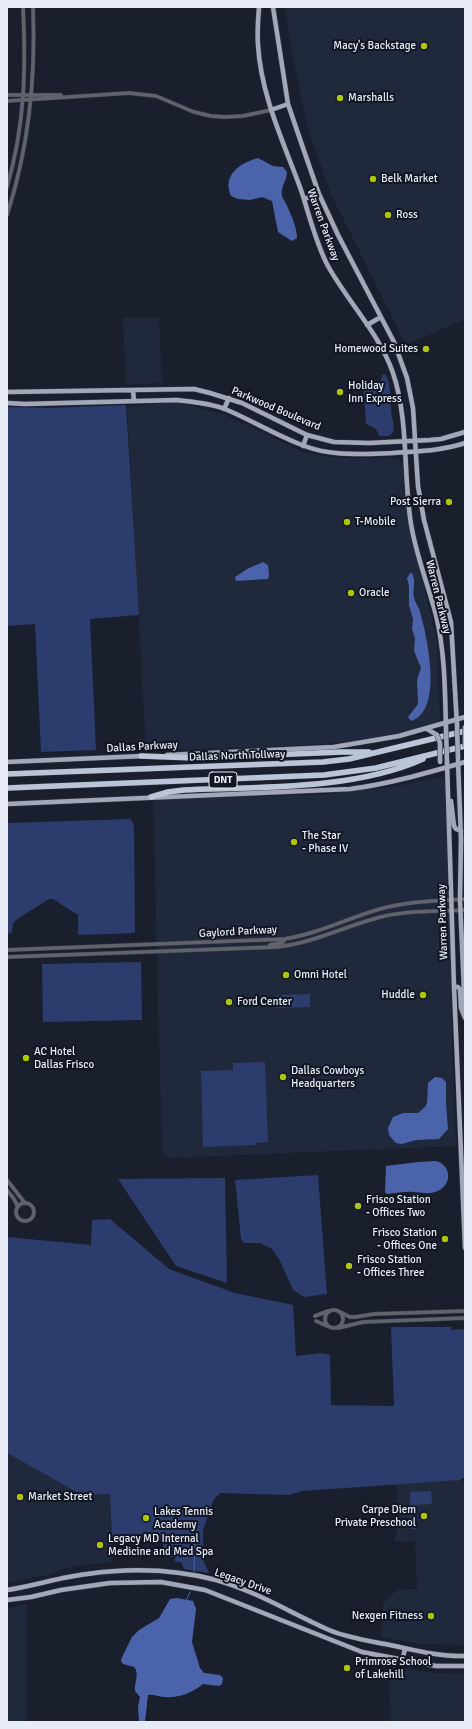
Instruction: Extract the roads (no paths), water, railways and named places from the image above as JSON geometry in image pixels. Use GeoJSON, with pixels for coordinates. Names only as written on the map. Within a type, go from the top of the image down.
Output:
{"type":"FeatureCollection","features":[{"type":"Feature","properties":{"kind":"highway","name":"Dallas North Tollway"},"geometry":{"type":"LineString","coordinates":[[7,774],[323,762],[349,759],[377,753],[465,731]]}},
{"type":"Feature","properties":{"kind":"highway","name":"Dallas North Tollway"},"geometry":{"type":"LineString","coordinates":[[7,788],[324,775],[376,768],[465,746]]}},
{"type":"Feature","properties":{"kind":"highway"},"geometry":{"type":"LineString","coordinates":[[141,756],[195,758],[342,752],[377,753]]}},
{"type":"Feature","properties":{"kind":"highway"},"geometry":{"type":"LineString","coordinates":[[151,797],[168,792],[184,790],[323,784],[367,776],[413,764],[436,753]]}},
{"type":"Feature","properties":{"kind":"main road","name":"Warren Parkway"},"geometry":{"type":"LineString","coordinates":[[259,7],[258,46],[263,77],[271,110],[327,264],[352,306],[367,325],[393,373],[400,404],[409,512],[413,536],[436,617],[440,641],[444,679],[449,794],[454,987],[465,1248]]}},
{"type":"Feature","properties":{"kind":"main road","name":"Warren Parkway"},"geometry":{"type":"LineString","coordinates":[[273,7],[288,104],[319,194],[338,235],[394,342],[407,378],[413,408],[418,486],[424,520],[451,622],[457,719],[465,1014]]}},
{"type":"Feature","properties":{"kind":"main road"},"geometry":{"type":"LineString","coordinates":[[271,110],[288,104]]}},
{"type":"Feature","properties":{"kind":"main road"},"geometry":{"type":"LineString","coordinates":[[304,199],[319,194]]}},
{"type":"Feature","properties":{"kind":"main road"},"geometry":{"type":"LineString","coordinates":[[367,325],[381,317]]}},
{"type":"Feature","properties":{"kind":"main road","name":"Parkwood Boulevard"},"geometry":{"type":"LineString","coordinates":[[7,392],[194,389],[229,398],[307,435],[346,444],[441,439],[465,432]]}},
{"type":"Feature","properties":{"kind":"main road"},"geometry":{"type":"LineString","coordinates":[[133,390],[134,402]]}},
{"type":"Feature","properties":{"kind":"main road"},"geometry":{"type":"LineString","coordinates":[[224,409],[229,398]]}},
{"type":"Feature","properties":{"kind":"main road","name":"Parkwood Boulevard"},"geometry":{"type":"LineString","coordinates":[[7,403],[134,402],[177,400],[224,409],[303,446],[321,452],[337,454],[445,449],[465,443]]}},
{"type":"Feature","properties":{"kind":"main road"},"geometry":{"type":"LineString","coordinates":[[303,446],[307,435]]}},
{"type":"Feature","properties":{"kind":"main road","name":"Dallas Parkway"},"geometry":{"type":"LineString","coordinates":[[7,762],[334,747],[380,740],[427,729],[465,717]]}},
{"type":"Feature","properties":{"kind":"main road"},"geometry":{"type":"LineString","coordinates":[[465,727],[465,746]]}},
{"type":"Feature","properties":{"kind":"main road"},"geometry":{"type":"LineString","coordinates":[[427,729],[437,735],[440,743],[440,762],[435,771]]}},
{"type":"Feature","properties":{"kind":"main road"},"geometry":{"type":"LineString","coordinates":[[7,804],[350,789],[397,781],[435,771],[458,761],[465,762]]}},
{"type":"Feature","properties":{"kind":"main road"},"geometry":{"type":"LineString","coordinates":[[449,794],[452,805],[454,826],[456,829],[461,831]]}},
{"type":"Feature","properties":{"kind":"main road"},"geometry":{"type":"LineString","coordinates":[[454,987],[458,987],[460,989],[461,1008],[465,1018]]}},
{"type":"Feature","properties":{"kind":"main road","name":"Legacy Drive"},"geometry":{"type":"LineString","coordinates":[[8,1590],[87,1574],[128,1570],[158,1571],[189,1575],[215,1580],[251,1592],[314,1623],[343,1635],[405,1649],[465,1656]]}},
{"type":"Feature","properties":{"kind":"main road","name":"Legacy Drive"},"geometry":{"type":"LineString","coordinates":[[9,1600],[61,1590],[110,1583],[161,1582],[206,1590],[362,1652],[402,1661],[436,1666],[465,1666]]}},
{"type":"Feature","properties":{"kind":"main road"},"geometry":{"type":"LineString","coordinates":[[8,1590],[9,1600]]}},
{"type":"Feature","properties":{"kind":"main road"},"geometry":{"type":"LineString","coordinates":[[402,1661],[405,1649]]}},
{"type":"Feature","properties":{"kind":"street"},"geometry":{"type":"LineString","coordinates":[[7,187],[18,142],[24,100],[23,7]]}},
{"type":"Feature","properties":{"kind":"street"},"geometry":{"type":"LineString","coordinates":[[7,216],[20,170],[32,100],[34,31],[33,7]]}},
{"type":"Feature","properties":{"kind":"street"},"geometry":{"type":"LineString","coordinates":[[24,31],[34,31]]}},
{"type":"Feature","properties":{"kind":"street"},"geometry":{"type":"LineString","coordinates":[[7,101],[118,93],[156,96],[194,112],[225,117],[242,116],[271,110]]}},
{"type":"Feature","properties":{"kind":"street"},"geometry":{"type":"LineString","coordinates":[[7,95],[32,94],[70,96]]}},
{"type":"Feature","properties":{"kind":"street","name":"Gaylord Parkway"},"geometry":{"type":"LineString","coordinates":[[7,950],[285,939],[314,933],[370,912],[410,902],[451,899],[463,900]]}},
{"type":"Feature","properties":{"kind":"street","name":"Gaylord Parkway"},"geometry":{"type":"LineString","coordinates":[[7,957],[285,946],[310,941],[373,919],[400,913],[463,911]]}},
{"type":"Feature","properties":{"kind":"street"},"geometry":{"type":"LineString","coordinates":[[370,912],[373,919]]}},
{"type":"Feature","properties":{"kind":"street"},"geometry":{"type":"LineString","coordinates":[[268,947],[270,945],[283,942],[285,939]]}},
{"type":"Feature","properties":{"kind":"street"},"geometry":{"type":"LineString","coordinates":[[236,942],[236,948]]}},
{"type":"Feature","properties":{"kind":"street"},"geometry":{"type":"LineString","coordinates":[[25,949],[25,956]]}},
{"type":"Feature","properties":{"kind":"street"},"geometry":{"type":"LineString","coordinates":[[7,1180],[25,1203],[34,1209],[34,1215],[31,1220],[25,1222],[20,1220],[16,1212],[18,1207],[25,1203]]}},
{"type":"Feature","properties":{"kind":"street"},"geometry":{"type":"LineString","coordinates":[[7,1190],[18,1207]]}},
{"type":"Feature","properties":{"kind":"street"},"geometry":{"type":"LineString","coordinates":[[315,1316],[335,1310],[350,1317],[381,1314],[465,1311]]}},
{"type":"Feature","properties":{"kind":"street"},"geometry":{"type":"LineString","coordinates":[[329,1327],[325,1319],[326,1314],[330,1311]]}},
{"type":"Feature","properties":{"kind":"street"},"geometry":{"type":"LineString","coordinates":[[338,1328],[343,1324],[344,1320],[340,1312]]}},
{"type":"Feature","properties":{"kind":"street"},"geometry":{"type":"LineString","coordinates":[[381,1314],[381,1321]]}},
{"type":"Feature","properties":{"kind":"street"},"geometry":{"type":"LineString","coordinates":[[316,1321],[329,1327],[338,1328],[357,1322],[465,1318]]}},
{"type":"Feature","properties":{"kind":"waterway"},"geometry":{"type":"LineString","coordinates":[[194,1572],[195,1539]]}},
{"type":"Feature","properties":{"kind":"waterway"},"geometry":{"type":"LineString","coordinates":[[186,1601],[190,1592]]}},
{"type":"Feature","properties":{"kind":"place","name":"Macy's Backstage"},"geometry":{"type":"Point","coordinates":[424,46]}},
{"type":"Feature","properties":{"kind":"place","name":"Marshalls"},"geometry":{"type":"Point","coordinates":[340,98]}},
{"type":"Feature","properties":{"kind":"place","name":"Belk Market"},"geometry":{"type":"Point","coordinates":[373,179]}},
{"type":"Feature","properties":{"kind":"place","name":"Ross"},"geometry":{"type":"Point","coordinates":[388,215]}},
{"type":"Feature","properties":{"kind":"place","name":"Homewood Suites"},"geometry":{"type":"Point","coordinates":[426,349]}},
{"type":"Feature","properties":{"kind":"place","name":"Holiday Inn Express"},"geometry":{"type":"Point","coordinates":[340,392]}},
{"type":"Feature","properties":{"kind":"place","name":"Post Sierra"},"geometry":{"type":"Point","coordinates":[449,502]}},
{"type":"Feature","properties":{"kind":"place","name":"T-Mobile"},"geometry":{"type":"Point","coordinates":[347,522]}},
{"type":"Feature","properties":{"kind":"place","name":"Oracle"},"geometry":{"type":"Point","coordinates":[351,593]}},
{"type":"Feature","properties":{"kind":"place","name":"The Star - Phase IV"},"geometry":{"type":"Point","coordinates":[294,842]}},
{"type":"Feature","properties":{"kind":"place","name":"Omni Hotel"},"geometry":{"type":"Point","coordinates":[286,975]}},
{"type":"Feature","properties":{"kind":"place","name":"Huddle"},"geometry":{"type":"Point","coordinates":[423,995]}},
{"type":"Feature","properties":{"kind":"place","name":"Ford Center"},"geometry":{"type":"Point","coordinates":[229,1002]}},
{"type":"Feature","properties":{"kind":"place","name":"AC Hotel Dallas Frisco"},"geometry":{"type":"Point","coordinates":[26,1058]}},
{"type":"Feature","properties":{"kind":"place","name":"Dallas Cowboys Headquarters"},"geometry":{"type":"Point","coordinates":[283,1077]}},
{"type":"Feature","properties":{"kind":"place","name":"Frisco Station - Offices Two"},"geometry":{"type":"Point","coordinates":[358,1206]}},
{"type":"Feature","properties":{"kind":"place","name":"Frisco Station - Offices One"},"geometry":{"type":"Point","coordinates":[445,1239]}},
{"type":"Feature","properties":{"kind":"place","name":"Frisco Station - Offices Three"},"geometry":{"type":"Point","coordinates":[349,1266]}},
{"type":"Feature","properties":{"kind":"place","name":"Market Street"},"geometry":{"type":"Point","coordinates":[20,1497]}},
{"type":"Feature","properties":{"kind":"place","name":"Carpe Diem Private Preschool"},"geometry":{"type":"Point","coordinates":[424,1516]}},
{"type":"Feature","properties":{"kind":"place","name":"Lakes Tennis Academy"},"geometry":{"type":"Point","coordinates":[146,1518]}},
{"type":"Feature","properties":{"kind":"place","name":"Legacy MD Internal Medicine and Med Spa"},"geometry":{"type":"Point","coordinates":[100,1545]}},
{"type":"Feature","properties":{"kind":"place","name":"Nexgen Fitness"},"geometry":{"type":"Point","coordinates":[431,1616]}},
{"type":"Feature","properties":{"kind":"place","name":"Primrose School of Lakehill"},"geometry":{"type":"Point","coordinates":[347,1668]}}]}
